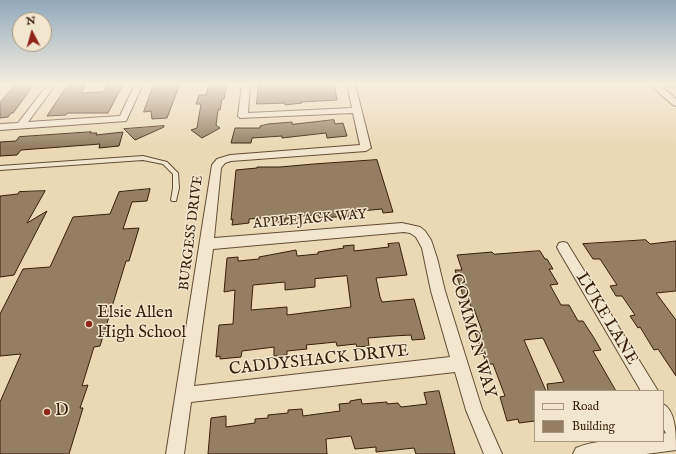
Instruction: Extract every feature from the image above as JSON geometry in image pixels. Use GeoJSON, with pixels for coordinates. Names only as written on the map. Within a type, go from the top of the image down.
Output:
{"type":"FeatureCollection","features":[{"type":"Feature","properties":{"kind":"street"},"geometry":{"type":"LineString","coordinates":[[21,126],[36,105]]}},
{"type":"Feature","properties":{"kind":"street"},"geometry":{"type":"LineString","coordinates":[[0,127],[123,119],[129,105]]}},
{"type":"Feature","properties":{"kind":"street"},"geometry":{"type":"LineString","coordinates":[[244,105],[243,116],[357,110],[356,105]]}},
{"type":"Feature","properties":{"kind":"street","name":"BURGESS DRIVE"},"geometry":{"type":"LineString","coordinates":[[175,454],[207,244],[213,201],[214,172],[216,167],[221,161],[242,156],[366,148],[357,110]]}},
{"type":"Feature","properties":{"kind":"street","name":"APPLEJACK WAY"},"geometry":{"type":"LineString","coordinates":[[207,244],[406,227],[415,230]]}},
{"type":"Feature","properties":{"kind":"street","name":"COMMON WAY"},"geometry":{"type":"LineString","coordinates":[[415,230],[422,235],[425,243],[474,410],[493,454]]}},
{"type":"Feature","properties":{"kind":"street","name":"LUKE LANE"},"geometry":{"type":"LineString","coordinates":[[563,247],[649,390]]}},
{"type":"Feature","properties":{"kind":"street","name":"CADDYSHACK DRIVE"},"geometry":{"type":"LineString","coordinates":[[184,395],[460,364]]}},
{"type":"Feature","properties":{"kind":"street"},"geometry":{"type":"LineString","coordinates":[[664,414],[676,433]]}},
{"type":"Feature","properties":{"kind":"street"},"geometry":{"type":"LineString","coordinates":[[582,454],[676,441]]}},
{"type":"Feature","properties":{"kind":"lane"},"geometry":{"type":"LineString","coordinates":[[0,168],[74,165],[143,158],[165,163],[172,168],[176,174],[174,200]]}},
{"type":"Feature","properties":{"kind":"building"},"geometry":{"type":"Polygon","coordinates":[[[0,105],[19,105],[8,117],[0,118],[0,105]]]}},
{"type":"Feature","properties":{"kind":"building"},"geometry":{"type":"Polygon","coordinates":[[[54,105],[112,105],[108,113],[67,113],[66,115],[47,116],[54,105]]]}},
{"type":"Feature","properties":{"kind":"building"},"geometry":{"type":"Polygon","coordinates":[[[146,105],[172,105],[167,118],[152,119],[151,111],[144,112],[146,105]]]}},
{"type":"Feature","properties":{"kind":"building"},"geometry":{"type":"Polygon","coordinates":[[[201,105],[221,105],[220,110],[218,110],[216,125],[220,128],[202,138],[191,130],[197,128],[201,105]]]}},
{"type":"Feature","properties":{"kind":"building"},"geometry":{"type":"Polygon","coordinates":[[[334,120],[335,124],[343,123],[347,136],[327,138],[326,133],[282,138],[282,136],[252,138],[251,143],[231,143],[235,128],[260,128],[260,126],[268,124],[292,122],[292,124],[334,120]]]}},
{"type":"Feature","properties":{"kind":"building"},"geometry":{"type":"Polygon","coordinates":[[[164,126],[135,140],[124,129],[164,126]]]}},
{"type":"Feature","properties":{"kind":"building"},"geometry":{"type":"Polygon","coordinates":[[[91,132],[90,133],[97,133],[96,135],[123,132],[119,146],[99,148],[100,144],[21,150],[17,155],[0,156],[0,142],[16,141],[19,137],[91,132]]]}},
{"type":"Feature","properties":{"kind":"building"},"geometry":{"type":"Polygon","coordinates":[[[377,160],[393,212],[383,213],[382,209],[350,212],[351,216],[319,218],[319,215],[300,216],[300,218],[285,219],[285,222],[274,222],[274,217],[249,219],[249,223],[232,225],[233,219],[231,220],[236,170],[257,167],[280,167],[377,160]]]}},
{"type":"Feature","properties":{"kind":"building"},"geometry":{"type":"Polygon","coordinates":[[[150,189],[147,201],[132,202],[123,229],[139,228],[129,261],[126,261],[100,346],[94,347],[82,386],[88,385],[80,408],[83,408],[69,454],[0,454],[0,402],[21,354],[0,356],[0,314],[23,269],[50,267],[73,217],[110,214],[119,192],[150,189]]]}},
{"type":"Feature","properties":{"kind":"building"},"geometry":{"type":"Polygon","coordinates":[[[45,191],[27,223],[47,211],[14,275],[0,277],[0,196],[18,194],[19,192],[45,191]]]}},
{"type":"Feature","properties":{"kind":"building"},"geometry":{"type":"Polygon","coordinates":[[[646,240],[650,244],[676,241],[676,291],[656,293],[676,320],[676,376],[658,349],[654,350],[640,327],[638,328],[630,316],[635,315],[622,296],[616,296],[610,286],[617,285],[600,259],[593,259],[583,244],[646,240]]]}},
{"type":"Feature","properties":{"kind":"building"},"geometry":{"type":"Polygon","coordinates":[[[399,243],[407,275],[376,278],[380,297],[382,302],[414,299],[425,339],[412,340],[411,335],[368,338],[369,346],[357,347],[356,344],[337,346],[336,342],[306,345],[307,349],[287,351],[287,355],[274,356],[274,347],[242,351],[241,357],[220,359],[220,356],[216,357],[219,325],[233,324],[235,290],[224,292],[227,258],[238,257],[238,261],[259,259],[259,257],[296,250],[297,256],[318,254],[318,252],[344,248],[343,246],[354,245],[354,251],[389,247],[388,244],[399,243]],[[347,276],[315,279],[315,287],[285,290],[285,282],[253,285],[251,310],[287,307],[287,315],[351,307],[347,276]]]}},
{"type":"Feature","properties":{"kind":"building"},"geometry":{"type":"Polygon","coordinates":[[[540,251],[553,269],[549,269],[558,284],[550,285],[561,305],[569,305],[578,321],[583,321],[594,338],[601,350],[593,351],[615,390],[548,390],[547,384],[564,382],[543,338],[524,340],[546,390],[534,390],[534,421],[519,423],[518,419],[507,421],[500,397],[505,396],[493,364],[487,364],[479,345],[475,332],[482,331],[474,309],[472,309],[468,299],[464,299],[455,270],[462,270],[457,255],[492,252],[494,254],[540,251]]]}},
{"type":"Feature","properties":{"kind":"building"},"geometry":{"type":"Polygon","coordinates":[[[439,391],[455,454],[416,454],[414,448],[376,452],[376,447],[355,449],[351,436],[326,439],[327,454],[208,454],[211,418],[226,416],[226,427],[255,423],[255,419],[268,418],[268,415],[288,413],[288,410],[302,409],[303,416],[340,411],[339,404],[350,403],[350,401],[361,399],[362,404],[387,402],[387,404],[398,403],[401,407],[427,404],[424,393],[439,391]]]}},
{"type":"Feature","properties":{"kind":"place","name":"Elsie Allen High School"},"geometry":{"type":"Point","coordinates":[89,324]}},
{"type":"Feature","properties":{"kind":"place","name":"D"},"geometry":{"type":"Point","coordinates":[47,412]}}]}
